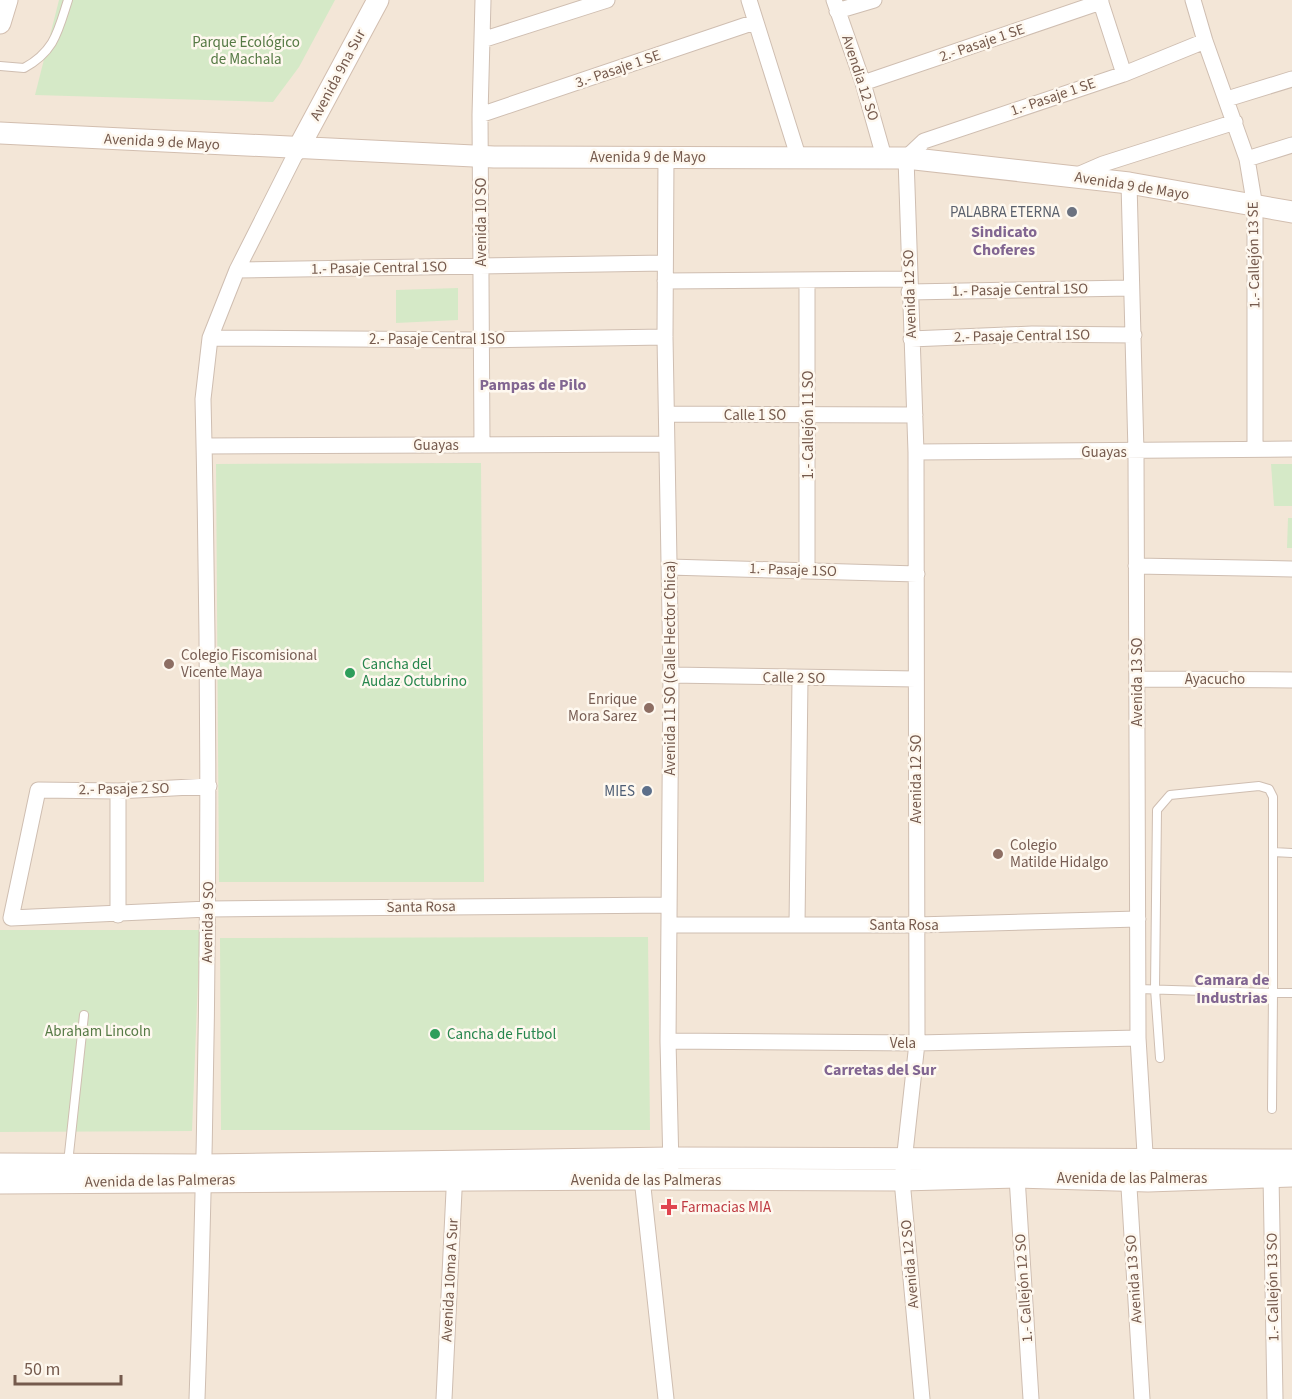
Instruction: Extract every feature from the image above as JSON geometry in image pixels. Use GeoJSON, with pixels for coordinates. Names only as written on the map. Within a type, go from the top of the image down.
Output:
{"type":"FeatureCollection","features":[{"type":"Feature","properties":{"kind":"street"},"geometry":{"type":"LineString","coordinates":[[0,22],[7,0]]}},
{"type":"Feature","properties":{"kind":"street","name":"Avenida 9na Sur"},"geometry":{"type":"LineString","coordinates":[[298,149],[378,0]]}},
{"type":"Feature","properties":{"kind":"street","name":"Avenida 10 SO"},"geometry":{"type":"LineString","coordinates":[[483,0],[480,115],[482,156],[480,340],[483,445]]}},
{"type":"Feature","properties":{"kind":"street"},"geometry":{"type":"LineString","coordinates":[[482,40],[607,0]]}},
{"type":"Feature","properties":{"kind":"street"},"geometry":{"type":"LineString","coordinates":[[749,0],[799,159]]}},
{"type":"Feature","properties":{"kind":"street"},"geometry":{"type":"LineString","coordinates":[[835,6],[874,0]]}},
{"type":"Feature","properties":{"kind":"street","name":"1.- Callejón 13 SE"},"geometry":{"type":"LineString","coordinates":[[1193,0],[1204,41],[1247,159],[1255,207],[1255,448]]}},
{"type":"Feature","properties":{"kind":"street"},"geometry":{"type":"LineString","coordinates":[[1100,1],[1124,74]]}},
{"type":"Feature","properties":{"kind":"street","name":"2.- Pasaje 1 SE"},"geometry":{"type":"LineString","coordinates":[[863,83],[1100,1]]}},
{"type":"Feature","properties":{"kind":"street","name":"Avendia 12 SO"},"geometry":{"type":"LineString","coordinates":[[835,6],[863,83],[884,157]]}},
{"type":"Feature","properties":{"kind":"street","name":"3.- Pasaje 1 SE"},"geometry":{"type":"LineString","coordinates":[[480,115],[755,22]]}},
{"type":"Feature","properties":{"kind":"street","name":"1.- Pasaje 1 SE"},"geometry":{"type":"LineString","coordinates":[[906,158],[924,141],[1124,74],[1204,41]]}},
{"type":"Feature","properties":{"kind":"street"},"geometry":{"type":"LineString","coordinates":[[1227,99],[1292,79]]}},
{"type":"Feature","properties":{"kind":"street"},"geometry":{"type":"LineString","coordinates":[[1073,177],[1103,164],[1235,122]]}},
{"type":"Feature","properties":{"kind":"street","name":"Avenida 9 de Mayo"},"geometry":{"type":"LineString","coordinates":[[0,133],[482,156],[906,158],[1129,183],[1292,212]]}},
{"type":"Feature","properties":{"kind":"street"},"geometry":{"type":"LineString","coordinates":[[1247,159],[1292,145]]}},
{"type":"Feature","properties":{"kind":"street","name":"Avenida 9 SO"},"geometry":{"type":"LineString","coordinates":[[197,1399],[205,1173],[209,786],[203,399],[210,338],[237,270],[298,149]]}},
{"type":"Feature","properties":{"kind":"street","name":"Avenida 11 SO (Calle Hector Chica)"},"geometry":{"type":"LineString","coordinates":[[666,156],[665,337],[671,675],[668,1041],[671,1180]]}},
{"type":"Feature","properties":{"kind":"street","name":"Avenida 12 SO"},"geometry":{"type":"LineString","coordinates":[[906,158],[916,452],[916,1043],[903,1170],[922,1399]]}},
{"type":"Feature","properties":{"kind":"street","name":"Avenida 13 SO"},"geometry":{"type":"LineString","coordinates":[[1129,183],[1134,335],[1138,679],[1138,1038],[1135,1158],[1138,1181],[1142,1399]]}},
{"type":"Feature","properties":{"kind":"street","name":"1.- Pasaje Central 1SO"},"geometry":{"type":"LineString","coordinates":[[237,270],[665,263]]}},
{"type":"Feature","properties":{"kind":"street","name":"1.- Pasaje Central 1SO"},"geometry":{"type":"LineString","coordinates":[[665,281],[807,280],[909,286],[1131,288]]}},
{"type":"Feature","properties":{"kind":"street","name":"1.- Callejón 11 SO"},"geometry":{"type":"LineString","coordinates":[[807,280],[809,415],[807,570]]}},
{"type":"Feature","properties":{"kind":"street","name":"2.- Pasaje Central 1SO"},"geometry":{"type":"LineString","coordinates":[[911,339],[1032,334],[1134,335]]}},
{"type":"Feature","properties":{"kind":"street","name":"2.- Pasaje Central 1SO"},"geometry":{"type":"LineString","coordinates":[[210,338],[480,340],[665,337]]}},
{"type":"Feature","properties":{"kind":"street","name":"Calle 1 SO"},"geometry":{"type":"LineString","coordinates":[[666,414],[915,415]]}},
{"type":"Feature","properties":{"kind":"street","name":"Guayas"},"geometry":{"type":"LineString","coordinates":[[204,446],[667,444]]}},
{"type":"Feature","properties":{"kind":"street","name":"Guayas"},"geometry":{"type":"LineString","coordinates":[[916,452],[1292,449]]}},
{"type":"Feature","properties":{"kind":"street"},"geometry":{"type":"LineString","coordinates":[[1136,566],[1292,569]]}},
{"type":"Feature","properties":{"kind":"street","name":"1.- Pasaje 1SO"},"geometry":{"type":"LineString","coordinates":[[669,567],[917,574]]}},
{"type":"Feature","properties":{"kind":"street","name":"Calle 2 SO"},"geometry":{"type":"LineString","coordinates":[[671,675],[916,679]]}},
{"type":"Feature","properties":{"kind":"street"},"geometry":{"type":"LineString","coordinates":[[797,925],[800,678]]}},
{"type":"Feature","properties":{"kind":"street","name":"Ayacucho"},"geometry":{"type":"LineString","coordinates":[[1138,679],[1292,680]]}},
{"type":"Feature","properties":{"kind":"street","name":"2.- Pasaje 2 SO"},"geometry":{"type":"LineString","coordinates":[[10,918],[38,790],[118,791],[209,786]]}},
{"type":"Feature","properties":{"kind":"street"},"geometry":{"type":"LineString","coordinates":[[118,791],[118,915]]}},
{"type":"Feature","properties":{"kind":"street","name":"Santa Rosa"},"geometry":{"type":"LineString","coordinates":[[10,918],[118,915],[208,909],[669,905]]}},
{"type":"Feature","properties":{"kind":"street","name":"Santa Rosa"},"geometry":{"type":"LineString","coordinates":[[669,925],[916,925],[1138,920]]}},
{"type":"Feature","properties":{"kind":"street","name":"Vela"},"geometry":{"type":"LineString","coordinates":[[668,1041],[916,1043],[1138,1038]]}},
{"type":"Feature","properties":{"kind":"street","name":"Avenida de las Palmeras"},"geometry":{"type":"LineString","coordinates":[[0,1164],[68,1173],[455,1171],[641,1169],[671,1158],[1017,1177],[1138,1181],[1282,1176]]}},
{"type":"Feature","properties":{"kind":"street","name":"Avenida de las Palmeras"},"geometry":{"type":"LineString","coordinates":[[641,1169],[671,1180],[1135,1158],[1292,1160]]}},
{"type":"Feature","properties":{"kind":"street"},"geometry":{"type":"LineString","coordinates":[[641,1169],[666,1399]]}},
{"type":"Feature","properties":{"kind":"street","name":"Avenida 10ma A Sur"},"geometry":{"type":"LineString","coordinates":[[444,1399],[455,1171]]}},
{"type":"Feature","properties":{"kind":"street","name":"Avenida de las Palmeras"},"geometry":{"type":"LineString","coordinates":[[0,1183],[68,1173]]}},
{"type":"Feature","properties":{"kind":"street","name":"1.- Callejón 13 SO"},"geometry":{"type":"LineString","coordinates":[[1275,1399],[1282,1176]]}},
{"type":"Feature","properties":{"kind":"street","name":"1.- Callejón 12 SO"},"geometry":{"type":"LineString","coordinates":[[1017,1177],[1031,1399]]}},
{"type":"Feature","properties":{"kind":"lane"},"geometry":{"type":"LineString","coordinates":[[0,66],[24,68],[45,53],[56,38],[68,0]]}},
{"type":"Feature","properties":{"kind":"lane"},"geometry":{"type":"LineString","coordinates":[[1160,1058],[1155,989],[1157,810],[1170,795],[1259,786],[1269,789],[1273,797],[1272,1109]]}},
{"type":"Feature","properties":{"kind":"lane"},"geometry":{"type":"LineString","coordinates":[[1273,852],[1292,853]]}},
{"type":"Feature","properties":{"kind":"lane"},"geometry":{"type":"LineString","coordinates":[[1138,989],[1292,993]]}},
{"type":"Feature","properties":{"kind":"lane"},"geometry":{"type":"LineString","coordinates":[[68,1173],[84,1015]]}},
{"type":"Feature","properties":{"kind":"shaded area"},"geometry":{"type":"Polygon","coordinates":[[[0,0],[1292,0],[1292,1399],[0,1399],[0,0]]]}},
{"type":"Feature","properties":{"kind":"green space","name":"Parque Ecológico de Machala"},"geometry":{"type":"Polygon","coordinates":[[[59,0],[335,0],[299,67],[273,102],[35,95],[59,0]]]}},
{"type":"Feature","properties":{"kind":"green space"},"geometry":{"type":"Polygon","coordinates":[[[458,288],[458,320],[396,323],[396,290],[458,288]]]}},
{"type":"Feature","properties":{"kind":"green space","name":"Cancha del Audaz Octubrino"},"geometry":{"type":"Polygon","coordinates":[[[481,463],[484,882],[219,882],[216,464],[481,463]]]}},
{"type":"Feature","properties":{"kind":"green space"},"geometry":{"type":"Polygon","coordinates":[[[1271,464],[1292,464],[1292,506],[1274,506],[1271,464]]]}},
{"type":"Feature","properties":{"kind":"green space"},"geometry":{"type":"Polygon","coordinates":[[[1288,518],[1292,518],[1292,548],[1287,548],[1288,518]]]}},
{"type":"Feature","properties":{"kind":"green space","name":"Abraham Lincoln"},"geometry":{"type":"Polygon","coordinates":[[[0,930],[200,930],[192,1131],[0,1132],[0,930]]]}},
{"type":"Feature","properties":{"kind":"green space","name":"Cancha de Futbol"},"geometry":{"type":"Polygon","coordinates":[[[648,937],[650,1130],[221,1130],[220,938],[648,937]]]}},
{"type":"Feature","properties":{"kind":"place","name":"PALABRA ETERNA"},"geometry":{"type":"Point","coordinates":[1072,212]}},
{"type":"Feature","properties":{"kind":"place","name":"Colegio Fiscomisional Vicente Maya"},"geometry":{"type":"Point","coordinates":[169,664]}},
{"type":"Feature","properties":{"kind":"place","name":"Cancha del Audaz Octubrino"},"geometry":{"type":"Point","coordinates":[350,673]}},
{"type":"Feature","properties":{"kind":"place","name":"Enrique Mora Sarez"},"geometry":{"type":"Point","coordinates":[649,708]}},
{"type":"Feature","properties":{"kind":"place","name":"MIES"},"geometry":{"type":"Point","coordinates":[647,791]}},
{"type":"Feature","properties":{"kind":"place","name":"Colegio Matilde Hidalgo"},"geometry":{"type":"Point","coordinates":[998,854]}},
{"type":"Feature","properties":{"kind":"place","name":"Cancha de Futbol"},"geometry":{"type":"Point","coordinates":[435,1034]}},
{"type":"Feature","properties":{"kind":"place","name":"Farmacias MIA"},"geometry":{"type":"Point","coordinates":[669,1207]}},
{"type":"Feature","properties":{"kind":"district","name":"Sindicato Choferes"},"geometry":{"type":"Point","coordinates":[1004,241]}},
{"type":"Feature","properties":{"kind":"district","name":"Pampas de Pilo"},"geometry":{"type":"Point","coordinates":[533,385]}},
{"type":"Feature","properties":{"kind":"district","name":"Camara de Industrias"},"geometry":{"type":"Point","coordinates":[1232,989]}},
{"type":"Feature","properties":{"kind":"district","name":"Carretas del Sur"},"geometry":{"type":"Point","coordinates":[880,1070]}}]}
